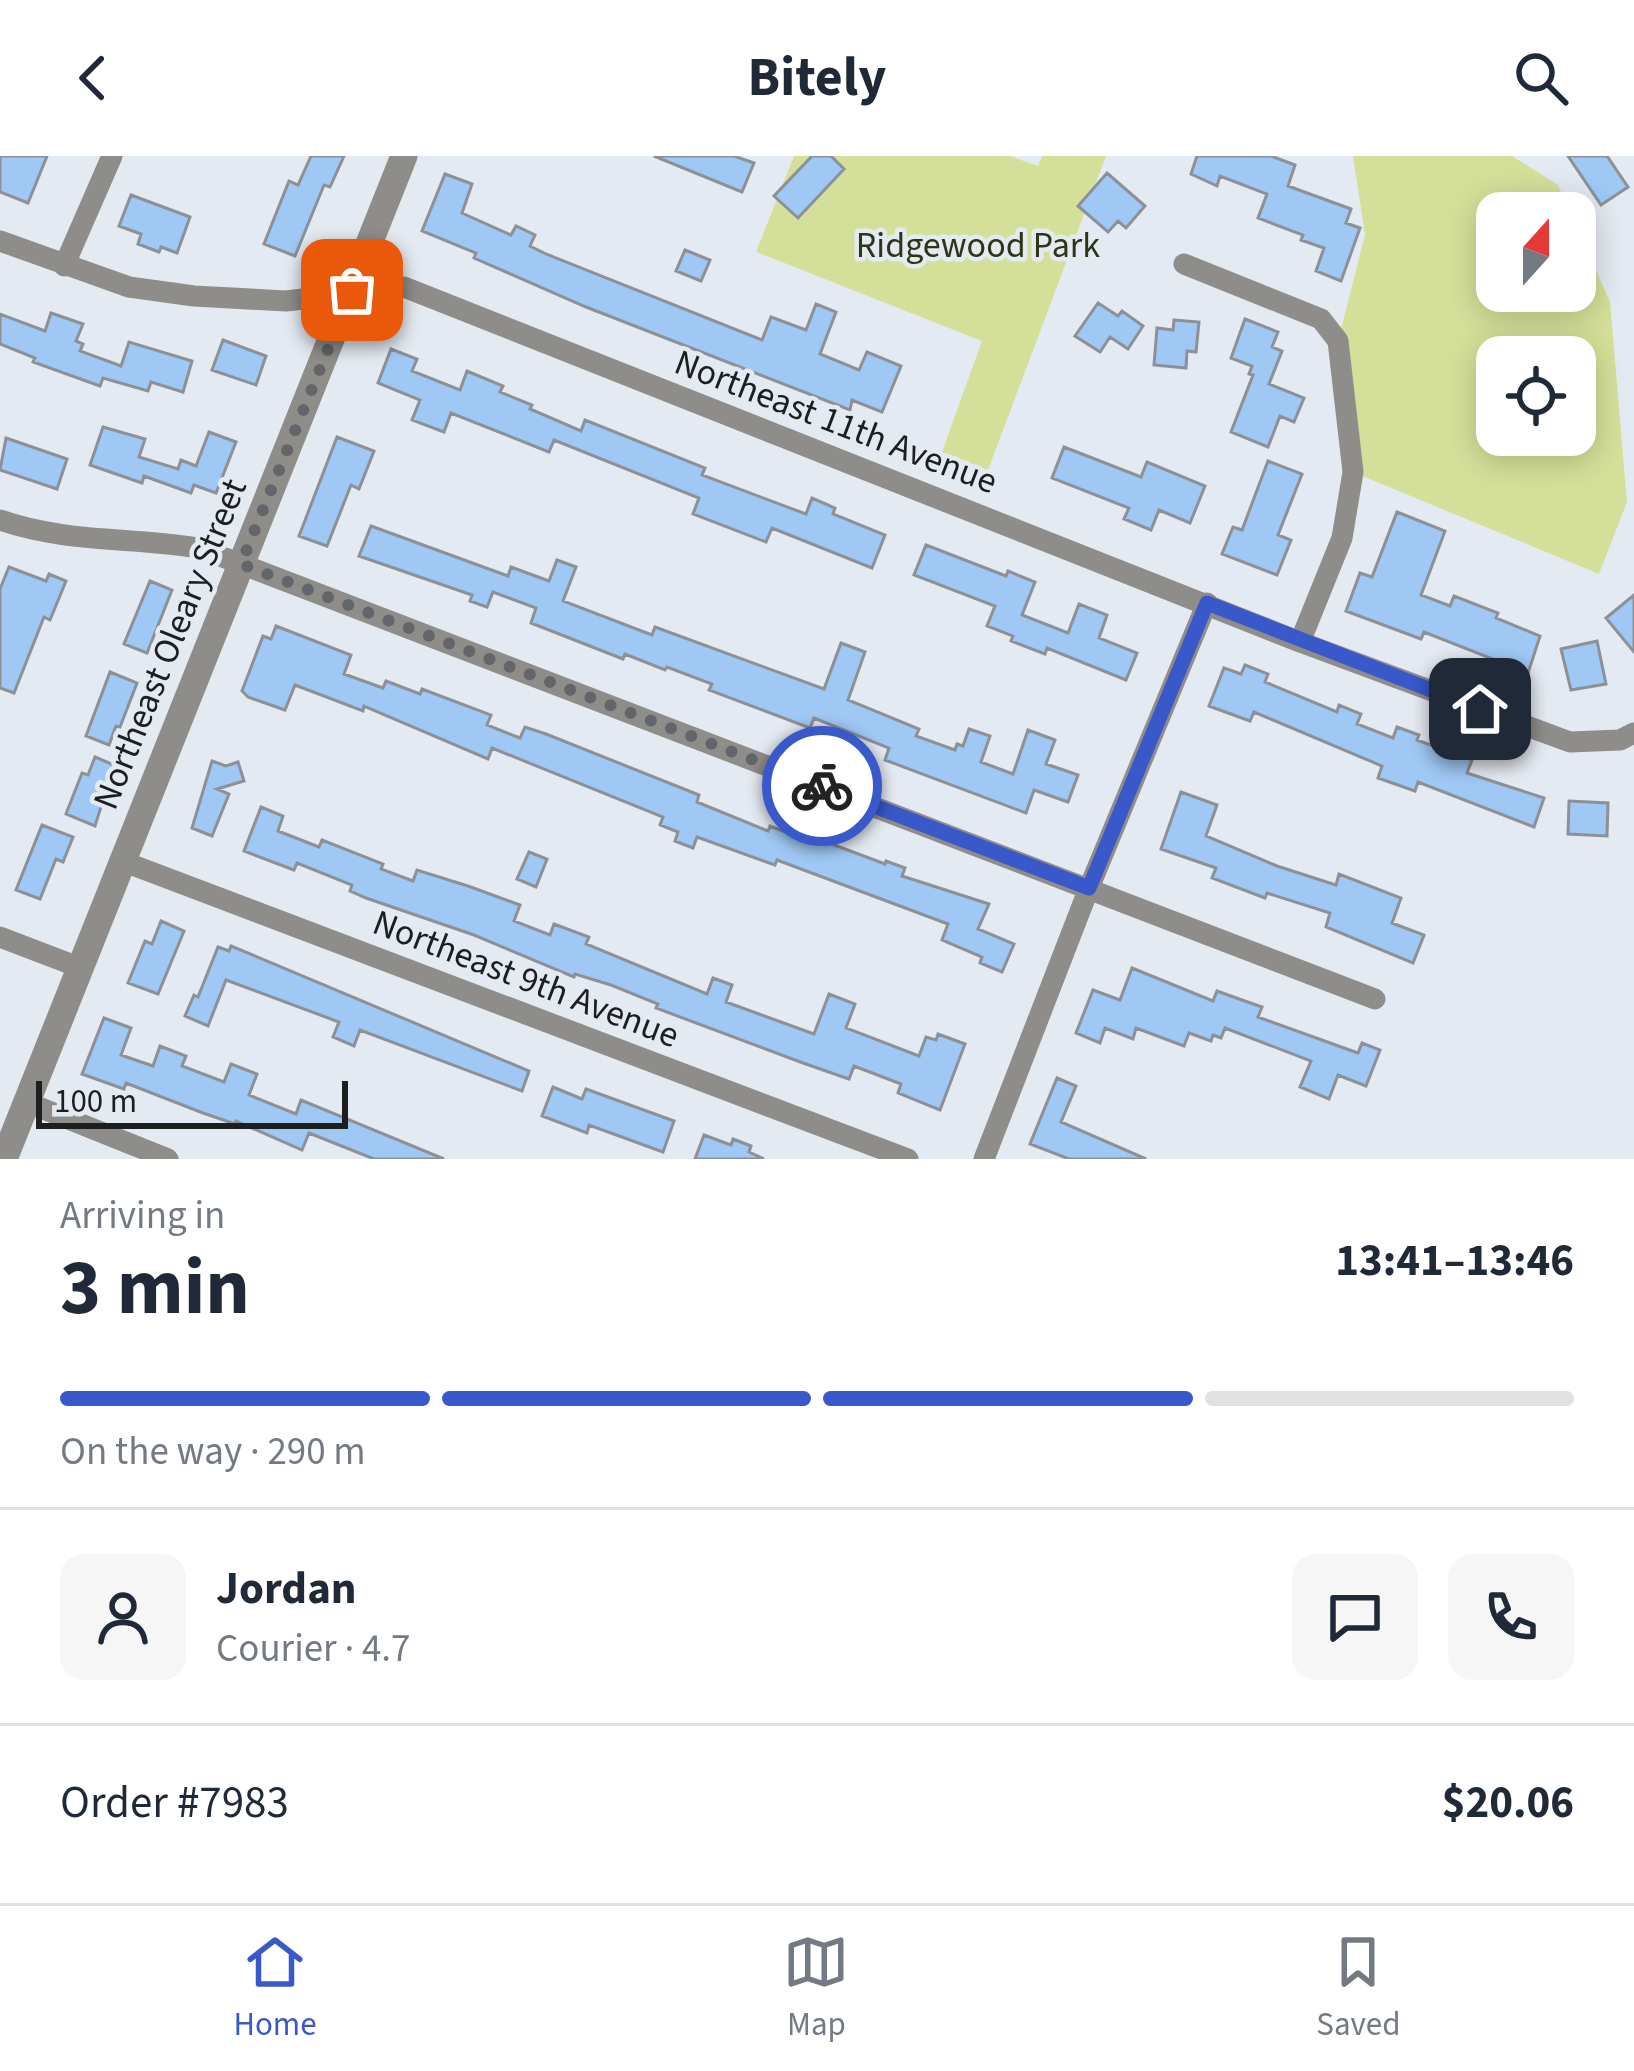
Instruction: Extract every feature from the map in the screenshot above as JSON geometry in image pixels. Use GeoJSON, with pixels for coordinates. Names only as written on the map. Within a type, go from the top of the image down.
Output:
{"type":"FeatureCollection","features":[{"type":"Feature","properties":{"kind":"street"},"geometry":{"type":"LineString","coordinates":[[64,266],[112,156]]}},
{"type":"Feature","properties":{"kind":"street","name":"Northeast Oleary Street"},"geometry":{"type":"LineString","coordinates":[[4,1159],[404,156]]}},
{"type":"Feature","properties":{"kind":"street","name":"Northeast 11th Avenue"},"geometry":{"type":"LineString","coordinates":[[0,241],[129,286],[194,296],[286,301],[404,287],[1300,642],[1570,742],[1620,740],[1634,733]]}},
{"type":"Feature","properties":{"kind":"street"},"geometry":{"type":"LineString","coordinates":[[1184,264],[1321,319],[1338,341],[1353,472],[1342,538],[1300,642]]}},
{"type":"Feature","properties":{"kind":"street"},"geometry":{"type":"LineString","coordinates":[[0,520],[59,536],[199,548],[1375,999]]}},
{"type":"Feature","properties":{"kind":"street"},"geometry":{"type":"LineString","coordinates":[[984,1159],[1207,603]]}},
{"type":"Feature","properties":{"kind":"street","name":"Northeast 9th Avenue"},"geometry":{"type":"LineString","coordinates":[[122,861],[908,1159]]}},
{"type":"Feature","properties":{"kind":"street"},"geometry":{"type":"LineString","coordinates":[[0,937],[81,968]]}},
{"type":"Feature","properties":{"kind":"street"},"geometry":{"type":"LineString","coordinates":[[26,1102],[168,1159]]}},
{"type":"Feature","properties":{"kind":"green space","name":"Ridgewood Park"},"geometry":{"type":"Polygon","coordinates":[[[794,156],[1010,156],[1038,166],[1042,156],[1106,156],[988,470],[942,452],[982,341],[756,252],[794,156]]]}},
{"type":"Feature","properties":{"kind":"green space"},"geometry":{"type":"Polygon","coordinates":[[[1353,156],[1512,156],[1558,185],[1561,192],[1476,192],[1476,312],[1596,312],[1596,270],[1610,302],[1627,502],[1599,574],[1353,472],[1338,341],[1365,235],[1353,156]]]}},
{"type":"Feature","properties":{"kind":"building"},"geometry":{"type":"Polygon","coordinates":[[[0,156],[47,156],[28,203],[0,192],[0,156]]]}},
{"type":"Feature","properties":{"kind":"building"},"geometry":{"type":"Polygon","coordinates":[[[311,156],[344,156],[330,187],[324,185],[295,256],[264,244],[289,181],[298,185],[311,156]]]}},
{"type":"Feature","properties":{"kind":"building"},"geometry":{"type":"Polygon","coordinates":[[[654,156],[734,156],[754,163],[742,192],[654,156]]]}},
{"type":"Feature","properties":{"kind":"building"},"geometry":{"type":"Polygon","coordinates":[[[812,156],[831,156],[844,169],[798,218],[774,196],[812,156]]]}},
{"type":"Feature","properties":{"kind":"building"},"geometry":{"type":"Polygon","coordinates":[[[1197,156],[1271,156],[1295,165],[1288,186],[1351,209],[1346,223],[1360,228],[1341,281],[1316,271],[1324,248],[1258,218],[1267,194],[1220,176],[1217,186],[1191,174],[1197,156]]]}},
{"type":"Feature","properties":{"kind":"building"},"geometry":{"type":"Polygon","coordinates":[[[1568,156],[1607,156],[1628,187],[1601,205],[1568,156]]]}},
{"type":"Feature","properties":{"kind":"building"},"geometry":{"type":"Polygon","coordinates":[[[1107,173],[1145,206],[1126,228],[1118,221],[1108,232],[1078,206],[1107,173]]]}},
{"type":"Feature","properties":{"kind":"building"},"geometry":{"type":"Polygon","coordinates":[[[445,174],[472,184],[462,213],[511,235],[516,226],[535,235],[530,246],[546,254],[762,340],[771,317],[806,330],[816,304],[836,312],[820,354],[859,370],[867,352],[901,366],[882,412],[852,400],[850,410],[586,307],[422,231],[445,174]]]}},
{"type":"Feature","properties":{"kind":"building"},"geometry":{"type":"Polygon","coordinates":[[[131,195],[190,217],[177,253],[138,244],[141,234],[119,226],[131,195]]]}},
{"type":"Feature","properties":{"kind":"building"},"geometry":{"type":"Polygon","coordinates":[[[685,250],[710,260],[701,281],[676,271],[685,250]]]}},
{"type":"Feature","properties":{"kind":"building"},"geometry":{"type":"Polygon","coordinates":[[[1098,303],[1118,316],[1122,311],[1143,326],[1128,349],[1110,337],[1100,352],[1075,336],[1098,303]]]}},
{"type":"Feature","properties":{"kind":"building"},"geometry":{"type":"Polygon","coordinates":[[[51,313],[83,324],[76,341],[83,344],[80,351],[121,366],[129,342],[192,361],[183,392],[151,382],[148,391],[103,378],[100,386],[33,362],[35,358],[0,344],[0,314],[45,331],[51,313]]]}},
{"type":"Feature","properties":{"kind":"building"},"geometry":{"type":"Polygon","coordinates":[[[1245,319],[1278,332],[1272,347],[1282,351],[1269,384],[1304,398],[1294,422],[1280,416],[1268,447],[1231,432],[1253,375],[1249,374],[1252,366],[1231,358],[1245,319]]]}},
{"type":"Feature","properties":{"kind":"building"},"geometry":{"type":"Polygon","coordinates":[[[1174,320],[1199,322],[1196,352],[1187,351],[1186,368],[1154,365],[1157,328],[1173,330],[1174,320]]]}},
{"type":"Feature","properties":{"kind":"building"},"geometry":{"type":"Polygon","coordinates":[[[223,340],[266,356],[256,385],[212,370],[223,340]]]}},
{"type":"Feature","properties":{"kind":"building"},"geometry":{"type":"Polygon","coordinates":[[[391,349],[417,359],[412,371],[460,390],[467,371],[503,386],[500,392],[532,405],[530,409],[581,431],[585,420],[705,468],[702,475],[806,514],[812,498],[835,508],[833,514],[885,535],[872,568],[772,528],[766,542],[693,514],[699,498],[554,440],[549,452],[451,413],[444,432],[412,420],[420,400],[378,383],[391,349]]]}},
{"type":"Feature","properties":{"kind":"building"},"geometry":{"type":"Polygon","coordinates":[[[103,427],[145,439],[139,457],[178,469],[181,460],[196,466],[209,432],[236,442],[216,493],[194,485],[191,493],[144,476],[142,483],[90,465],[103,427]]]}},
{"type":"Feature","properties":{"kind":"building"},"geometry":{"type":"Polygon","coordinates":[[[337,437],[374,451],[359,489],[351,485],[327,546],[299,536],[337,437]]]}},
{"type":"Feature","properties":{"kind":"building"},"geometry":{"type":"Polygon","coordinates":[[[6,438],[67,459],[57,489],[0,470],[6,438]]]}},
{"type":"Feature","properties":{"kind":"building"},"geometry":{"type":"Polygon","coordinates":[[[1064,447],[1141,477],[1147,462],[1205,486],[1190,523],[1159,510],[1151,530],[1124,519],[1129,508],[1052,478],[1064,447]]]}},
{"type":"Feature","properties":{"kind":"building"},"geometry":{"type":"Polygon","coordinates":[[[1268,461],[1302,474],[1278,535],[1291,540],[1277,575],[1222,554],[1233,527],[1242,530],[1268,461]]]}},
{"type":"Feature","properties":{"kind":"building"},"geometry":{"type":"Polygon","coordinates":[[[1397,512],[1445,531],[1421,595],[1450,606],[1454,596],[1540,636],[1528,673],[1424,632],[1421,639],[1346,611],[1360,573],[1372,577],[1397,512]]]}},
{"type":"Feature","properties":{"kind":"building"},"geometry":{"type":"Polygon","coordinates":[[[371,526],[508,576],[511,567],[549,581],[557,560],[576,567],[563,601],[652,635],[655,627],[824,689],[841,643],[865,652],[848,700],[919,729],[916,736],[955,750],[957,744],[963,746],[969,729],[990,736],[981,762],[1013,774],[1028,730],[1055,740],[1046,764],[1078,775],[1068,802],[1034,790],[1026,813],[885,760],[889,748],[814,718],[810,728],[709,690],[712,684],[667,667],[625,654],[623,659],[531,623],[536,608],[493,592],[487,607],[470,601],[472,595],[359,556],[371,526]]]}},
{"type":"Feature","properties":{"kind":"building"},"geometry":{"type":"Polygon","coordinates":[[[926,545],[1006,576],[1008,571],[1035,582],[1022,615],[1068,633],[1079,604],[1107,615],[1099,638],[1137,653],[1126,680],[1047,648],[1045,654],[1011,641],[1013,636],[987,626],[995,606],[914,575],[926,545]]]}},
{"type":"Feature","properties":{"kind":"building"},"geometry":{"type":"Polygon","coordinates":[[[9,567],[46,581],[49,574],[66,581],[50,620],[44,617],[14,693],[0,688],[0,589],[9,567]]]}},
{"type":"Feature","properties":{"kind":"building"},"geometry":{"type":"Polygon","coordinates":[[[150,581],[172,590],[147,653],[124,644],[150,581]]]}},
{"type":"Feature","properties":{"kind":"building"},"geometry":{"type":"Polygon","coordinates":[[[1634,595],[1634,652],[1606,618],[1634,595]]]}},
{"type":"Feature","properties":{"kind":"building"},"geometry":{"type":"Polygon","coordinates":[[[276,626],[351,655],[344,674],[383,688],[386,681],[420,694],[422,689],[491,715],[487,725],[520,738],[525,727],[546,734],[699,795],[697,802],[768,831],[770,826],[803,839],[805,834],[905,868],[902,876],[989,904],[978,929],[1014,944],[1002,972],[980,963],[982,957],[942,940],[948,924],[777,860],[775,865],[697,837],[693,848],[675,841],[678,832],[660,825],[663,817],[492,748],[488,759],[364,706],[363,711],[295,685],[285,710],[248,697],[242,691],[263,636],[271,639],[276,626]]]}},
{"type":"Feature","properties":{"kind":"building"},"geometry":{"type":"Polygon","coordinates":[[[1597,641],[1606,684],[1571,690],[1561,649],[1597,641]]]}},
{"type":"Feature","properties":{"kind":"building"},"geometry":{"type":"Polygon","coordinates":[[[1245,665],[1268,674],[1265,682],[1337,712],[1339,705],[1361,714],[1357,724],[1393,738],[1397,727],[1419,735],[1417,740],[1472,760],[1467,773],[1544,798],[1534,827],[1418,782],[1415,791],[1378,778],[1382,766],[1254,712],[1250,721],[1209,706],[1224,668],[1241,674],[1245,665]]]}},
{"type":"Feature","properties":{"kind":"building"},"geometry":{"type":"Polygon","coordinates":[[[110,672],[137,683],[109,745],[86,736],[110,672]]]}},
{"type":"Feature","properties":{"kind":"building"},"geometry":{"type":"Polygon","coordinates":[[[95,757],[114,765],[95,826],[66,814],[82,773],[88,775],[95,757]]]}},
{"type":"Feature","properties":{"kind":"building"},"geometry":{"type":"Polygon","coordinates":[[[212,761],[226,766],[238,762],[244,781],[217,789],[229,794],[212,836],[192,828],[212,761]]]}},
{"type":"Feature","properties":{"kind":"building"},"geometry":{"type":"Polygon","coordinates":[[[1181,792],[1217,805],[1206,836],[1336,885],[1339,874],[1401,898],[1392,923],[1424,935],[1413,963],[1326,927],[1330,913],[1267,893],[1265,898],[1212,878],[1216,868],[1161,849],[1181,792]]]}},
{"type":"Feature","properties":{"kind":"building"},"geometry":{"type":"Polygon","coordinates":[[[1569,801],[1608,803],[1607,836],[1568,834],[1569,801]]]}},
{"type":"Feature","properties":{"kind":"building"},"geometry":{"type":"Polygon","coordinates":[[[261,807],[283,816],[278,831],[319,847],[322,840],[413,881],[417,870],[520,905],[514,921],[550,935],[554,924],[589,937],[586,944],[707,994],[713,978],[732,985],[726,1002],[814,1034],[829,994],[855,1004],[846,1028],[919,1056],[926,1037],[936,1040],[938,1034],[965,1044],[940,1110],[898,1093],[901,1084],[854,1066],[849,1079],[803,1063],[656,1008],[658,1004],[611,985],[574,977],[474,935],[366,898],[350,891],[352,885],[297,863],[294,870],[244,851],[261,807]]]}},
{"type":"Feature","properties":{"kind":"building"},"geometry":{"type":"Polygon","coordinates":[[[42,825],[73,837],[63,862],[56,859],[40,899],[16,890],[42,825]]]}},
{"type":"Feature","properties":{"kind":"building"},"geometry":{"type":"Polygon","coordinates":[[[529,852],[547,859],[536,887],[517,879],[529,852]]]}},
{"type":"Feature","properties":{"kind":"building"},"geometry":{"type":"Polygon","coordinates":[[[161,921],[184,931],[158,994],[128,983],[145,941],[152,944],[161,921]]]}},
{"type":"Feature","properties":{"kind":"building"},"geometry":{"type":"Polygon","coordinates":[[[231,946],[529,1071],[522,1091],[360,1030],[354,1046],[333,1037],[339,1022],[226,980],[208,1026],[185,1016],[218,947],[229,951],[231,946]]]}},
{"type":"Feature","properties":{"kind":"building"},"geometry":{"type":"Polygon","coordinates":[[[1132,968],[1213,1001],[1217,991],[1262,1007],[1258,1017],[1358,1053],[1362,1043],[1380,1050],[1366,1086],[1338,1075],[1329,1099],[1300,1087],[1311,1061],[1225,1028],[1221,1038],[1213,1035],[1211,1041],[1189,1033],[1184,1046],[1136,1028],[1133,1039],[1105,1028],[1100,1043],[1076,1033],[1093,990],[1120,1000],[1132,968]]]}},
{"type":"Feature","properties":{"kind":"building"},"geometry":{"type":"Polygon","coordinates":[[[104,1018],[131,1028],[121,1055],[153,1066],[160,1046],[186,1056],[182,1066],[224,1082],[231,1064],[257,1074],[249,1095],[296,1114],[301,1100],[444,1159],[374,1159],[309,1133],[302,1150],[236,1121],[126,1083],[124,1089],[82,1074],[104,1018]]]}},
{"type":"Feature","properties":{"kind":"building"},"geometry":{"type":"Polygon","coordinates":[[[1057,1078],[1076,1086],[1061,1122],[1146,1159],[1069,1159],[1030,1144],[1057,1078]]]}},
{"type":"Feature","properties":{"kind":"building"},"geometry":{"type":"Polygon","coordinates":[[[553,1087],[582,1099],[586,1089],[674,1121],[663,1152],[589,1125],[587,1133],[542,1116],[553,1087]]]}},
{"type":"Feature","properties":{"kind":"building"},"geometry":{"type":"Polygon","coordinates":[[[704,1135],[751,1146],[749,1152],[764,1159],[695,1159],[704,1135]]]}},
{"type":"Feature","properties":{"kind":"way so far"},"geometry":{"type":"LineString","coordinates":[[352,290],[241,564],[822,786]]}},
{"type":"Feature","properties":{"kind":"route"},"geometry":{"type":"LineString","coordinates":[[822,786],[1089,888],[1207,603],[1480,709]]}}]}
